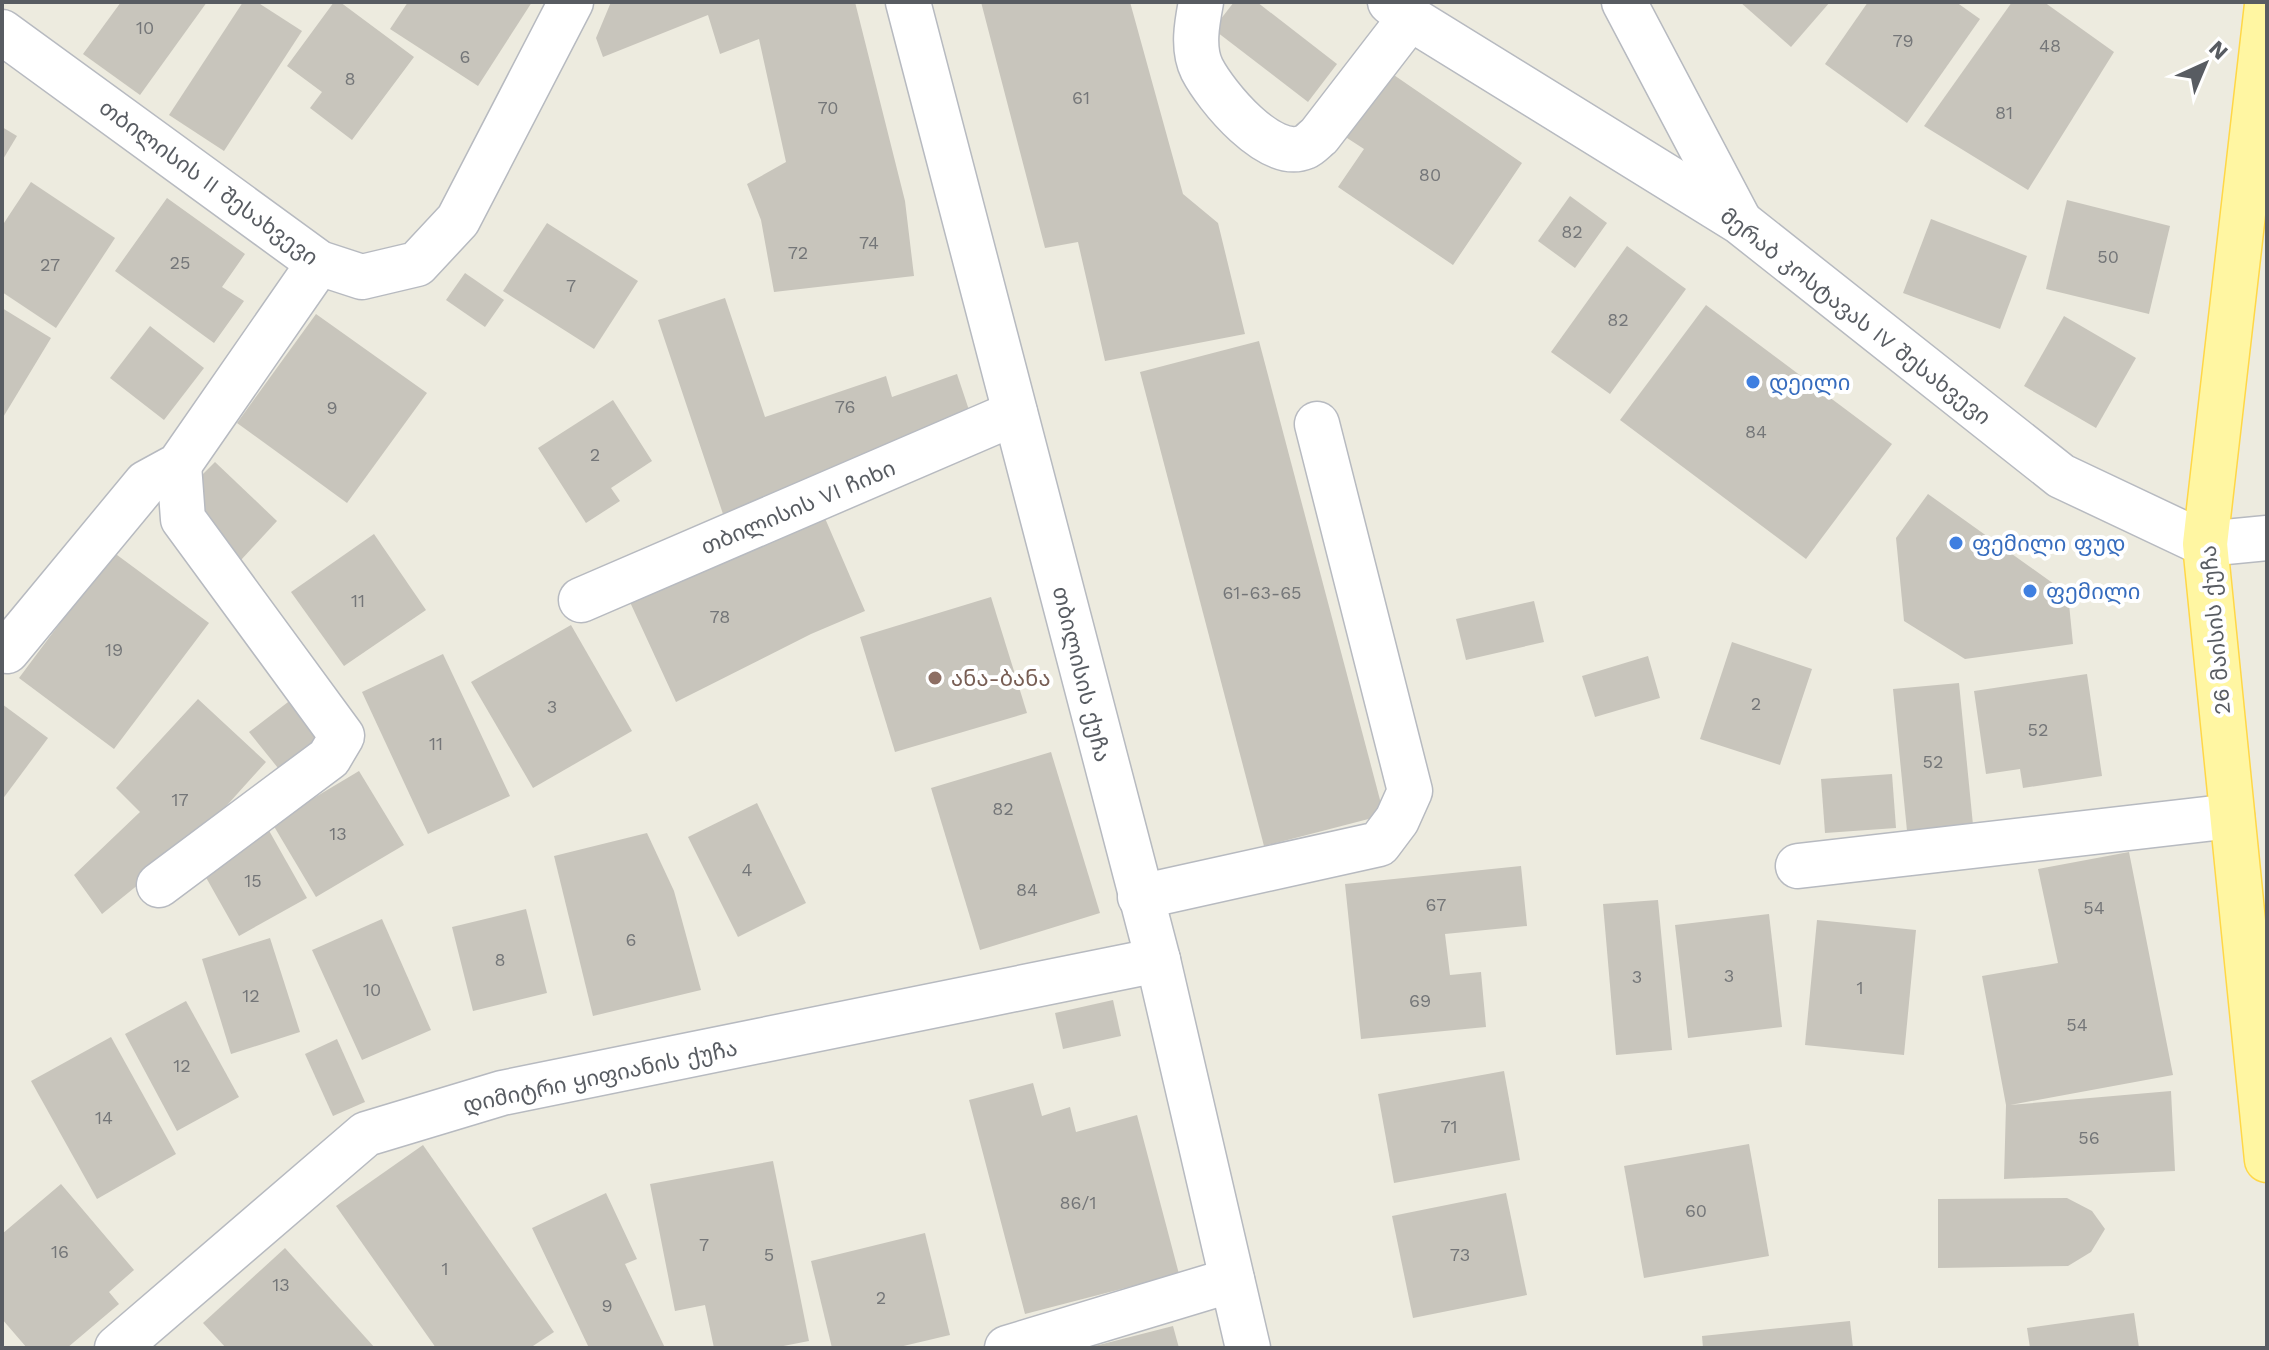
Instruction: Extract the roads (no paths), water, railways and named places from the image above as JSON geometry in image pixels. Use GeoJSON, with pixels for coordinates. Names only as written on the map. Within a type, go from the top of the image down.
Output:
{"type":"FeatureCollection","features":[{"type":"Feature","properties":{"kind":"main road","name":"26 მაისის ქუჩა"},"geometry":{"type":"LineString","coordinates":[[2267,5],[2205,544],[2267,1156]]}},
{"type":"Feature","properties":{"kind":"street","name":"თბილისის II შესახვევი"},"geometry":{"type":"LineString","coordinates":[[2,32],[319,263],[362,277],[417,264],[458,220],[571,2]]}},
{"type":"Feature","properties":{"kind":"street","name":"თბილისის ქუჩა"},"geometry":{"type":"LineString","coordinates":[[908,2],[1158,960],[1248,1348]]}},
{"type":"Feature","properties":{"kind":"street"},"geometry":{"type":"LineString","coordinates":[[1201,2],[1195,30],[1201,67],[1236,118],[1282,148],[1304,148],[1319,136],[1400,10]]}},
{"type":"Feature","properties":{"kind":"street"},"geometry":{"type":"LineString","coordinates":[[1624,2],[1740,222]]}},
{"type":"Feature","properties":{"kind":"street","name":"მერაბ კოსტავას IV შესახვევი"},"geometry":{"type":"LineString","coordinates":[[1400,10],[1740,222],[2061,476],[2205,544]]}},
{"type":"Feature","properties":{"kind":"street"},"geometry":{"type":"LineString","coordinates":[[7,651],[146,483],[179,465],[319,263]]}},
{"type":"Feature","properties":{"kind":"street","name":"თბილისის VI ჩიხი"},"geometry":{"type":"LineString","coordinates":[[581,600],[1015,413]]}},
{"type":"Feature","properties":{"kind":"street"},"geometry":{"type":"LineString","coordinates":[[1140,897],[1379,844],[1397,820],[1410,791],[1317,424]]}},
{"type":"Feature","properties":{"kind":"street"},"geometry":{"type":"LineString","coordinates":[[159,885],[329,758],[342,736],[183,519],[179,465]]}},
{"type":"Feature","properties":{"kind":"street"},"geometry":{"type":"LineString","coordinates":[[2205,544],[2267,538]]}},
{"type":"Feature","properties":{"kind":"street"},"geometry":{"type":"LineString","coordinates":[[1798,866],[2232,816]]}},
{"type":"Feature","properties":{"kind":"street","name":"დიმიტრი ყიფიანის ქუჩა"},"geometry":{"type":"LineString","coordinates":[[121,1347],[366,1134],[502,1093],[1158,960]]}},
{"type":"Feature","properties":{"kind":"street"},"geometry":{"type":"LineString","coordinates":[[1007,1348],[1232,1280]]}},
{"type":"Feature","properties":{"kind":"place","name":"დეილი"},"geometry":{"type":"Point","coordinates":[1753,382]}},
{"type":"Feature","properties":{"kind":"place","name":"ფემილი ფუდ"},"geometry":{"type":"Point","coordinates":[1956,543]}},
{"type":"Feature","properties":{"kind":"place","name":"ფემილი"},"geometry":{"type":"Point","coordinates":[2030,591]}},
{"type":"Feature","properties":{"kind":"place","name":"ანა-ბანა"},"geometry":{"type":"Point","coordinates":[935,678]}}]}
